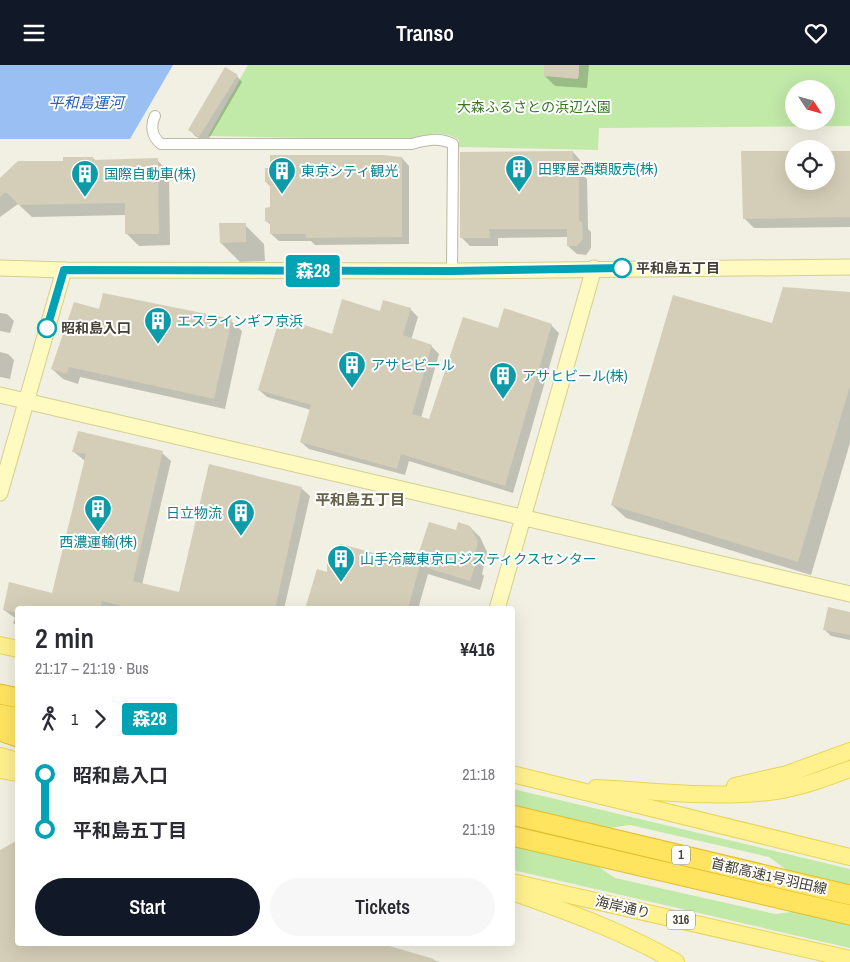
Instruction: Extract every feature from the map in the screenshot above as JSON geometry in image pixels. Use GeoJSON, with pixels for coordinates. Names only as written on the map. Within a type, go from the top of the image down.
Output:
{"type":"FeatureCollection","features":[{"type":"Feature","properties":{"kind":"highway"},"geometry":{"type":"LineString","coordinates":[[0,684],[15,686]]}},
{"type":"Feature","properties":{"kind":"highway"},"geometry":{"type":"LineString","coordinates":[[0,694],[15,697]]}},
{"type":"Feature","properties":{"kind":"highway"},"geometry":{"type":"LineString","coordinates":[[0,714],[15,717]]}},
{"type":"Feature","properties":{"kind":"highway"},"geometry":{"type":"LineString","coordinates":[[0,731],[15,736]]}},
{"type":"Feature","properties":{"kind":"highway","name":"首都高速1号羽田線"},"geometry":{"type":"LineString","coordinates":[[515,816],[850,895]]}},
{"type":"Feature","properties":{"kind":"highway","name":"首都高速1号羽田線"},"geometry":{"type":"LineString","coordinates":[[515,837],[850,915]]}},
{"type":"Feature","properties":{"kind":"main road"},"geometry":{"type":"LineString","coordinates":[[0,645],[15,648]]}},
{"type":"Feature","properties":{"kind":"main road"},"geometry":{"type":"LineString","coordinates":[[691,794],[787,774],[850,751]]}},
{"type":"Feature","properties":{"kind":"main road"},"geometry":{"type":"LineString","coordinates":[[0,756],[15,760]]}},
{"type":"Feature","properties":{"kind":"main road"},"geometry":{"type":"LineString","coordinates":[[554,785],[691,794],[739,794],[778,791],[805,785],[850,769]]}},
{"type":"Feature","properties":{"kind":"main road"},"geometry":{"type":"LineString","coordinates":[[0,770],[15,772]]}},
{"type":"Feature","properties":{"kind":"main road"},"geometry":{"type":"LineString","coordinates":[[515,775],[850,857]]}},
{"type":"Feature","properties":{"kind":"main road","name":"海岸通り"},"geometry":{"type":"LineString","coordinates":[[515,883],[850,959]]}},
{"type":"Feature","properties":{"kind":"main road"},"geometry":{"type":"LineString","coordinates":[[515,893],[596,923],[647,945],[676,962]]}},
{"type":"Feature","properties":{"kind":"street"},"geometry":{"type":"LineString","coordinates":[[154,116],[151,123],[152,132],[162,144],[412,144],[428,139],[445,140],[453,144],[452,271]]}},
{"type":"Feature","properties":{"kind":"street"},"geometry":{"type":"LineString","coordinates":[[0,268],[64,270],[452,271],[594,268],[850,267]]}},
{"type":"Feature","properties":{"kind":"street"},"geometry":{"type":"LineString","coordinates":[[498,606],[594,268]]}},
{"type":"Feature","properties":{"kind":"street"},"geometry":{"type":"LineString","coordinates":[[0,493],[64,270]]}},
{"type":"Feature","properties":{"kind":"street"},"geometry":{"type":"LineString","coordinates":[[0,395],[850,594]]}},
{"type":"Feature","properties":{"kind":"green space","name":"大森ふるさとの浜辺公園"},"geometry":{"type":"Polygon","coordinates":[[[248,65],[850,65],[850,126],[835,126],[835,80],[785,80],[785,127],[599,128],[598,150],[459,147],[459,140],[442,134],[426,135],[414,140],[208,136],[248,65]]]}},
{"type":"Feature","properties":{"kind":"green space"},"geometry":{"type":"Polygon","coordinates":[[[515,789],[850,869],[850,886],[788,871],[769,857],[630,825],[609,828],[515,806],[515,789]]]}},
{"type":"Feature","properties":{"kind":"green space"},"geometry":{"type":"Polygon","coordinates":[[[515,845],[596,865],[615,878],[775,914],[801,911],[850,922],[850,948],[515,870],[515,845]]]}},
{"type":"Feature","properties":{"kind":"water","name":"平和島運河"},"geometry":{"type":"Polygon","coordinates":[[[0,65],[173,65],[130,139],[0,139],[0,65]]]}},
{"type":"Feature","properties":{"kind":"building"},"geometry":{"type":"Polygon","coordinates":[[[544,65],[579,65],[578,79],[544,76],[544,65]]]}},
{"type":"Feature","properties":{"kind":"building"},"geometry":{"type":"Polygon","coordinates":[[[225,67],[238,75],[199,137],[188,130],[225,67]]]}},
{"type":"Feature","properties":{"kind":"building","name":"田野屋酒類販売(株)"},"geometry":{"type":"Polygon","coordinates":[[[573,151],[573,169],[579,169],[579,221],[582,222],[583,239],[577,246],[567,246],[567,229],[489,229],[490,238],[460,238],[460,152],[573,151]]]}},
{"type":"Feature","properties":{"kind":"building"},"geometry":{"type":"Polygon","coordinates":[[[741,151],[785,151],[785,190],[835,190],[835,151],[850,151],[850,217],[743,219],[741,151]]]}},
{"type":"Feature","properties":{"kind":"building"},"geometry":{"type":"Polygon","coordinates":[[[270,155],[383,155],[402,157],[402,237],[306,238],[306,234],[270,234],[270,222],[265,221],[265,208],[270,207],[270,183],[265,182],[265,168],[270,168],[270,155]]]}},
{"type":"Feature","properties":{"kind":"building","name":"国際自動車(株)"},"geometry":{"type":"Polygon","coordinates":[[[63,157],[93,157],[93,160],[158,158],[159,234],[125,234],[125,203],[19,205],[6,192],[0,197],[0,178],[18,161],[63,161],[63,157]]]}},
{"type":"Feature","properties":{"kind":"building"},"geometry":{"type":"Polygon","coordinates":[[[219,223],[246,223],[246,242],[220,243],[219,223]]]}},
{"type":"Feature","properties":{"kind":"building"},"geometry":{"type":"Polygon","coordinates":[[[783,287],[850,292],[850,386],[798,562],[611,505],[673,295],[772,323],[783,287]]]}},
{"type":"Feature","properties":{"kind":"building","name":"エスラインギフ京浜"},"geometry":{"type":"Polygon","coordinates":[[[103,293],[232,319],[214,399],[69,367],[67,374],[51,369],[74,302],[99,309],[103,293]]]}},
{"type":"Feature","properties":{"kind":"building"},"geometry":{"type":"Polygon","coordinates":[[[342,299],[380,311],[383,300],[411,308],[403,335],[432,345],[412,414],[429,419],[463,317],[498,328],[504,308],[552,324],[505,486],[401,454],[397,469],[300,442],[311,405],[258,390],[280,317],[332,334],[342,299]]]}},
{"type":"Feature","properties":{"kind":"building"},"geometry":{"type":"Polygon","coordinates":[[[78,431],[163,451],[133,581],[179,592],[209,464],[302,487],[276,606],[121,606],[102,601],[101,606],[15,606],[15,612],[3,610],[9,582],[52,593],[86,454],[72,452],[78,431]]]}},
{"type":"Feature","properties":{"kind":"building"},"geometry":{"type":"Polygon","coordinates":[[[429,522],[456,530],[458,522],[470,526],[478,542],[472,565],[475,566],[470,581],[415,564],[429,522]]]}},
{"type":"Feature","properties":{"kind":"building"},"geometry":{"type":"Polygon","coordinates":[[[340,544],[420,565],[409,606],[306,606],[317,569],[327,572],[327,564],[333,565],[340,544]]]}},
{"type":"Feature","properties":{"kind":"building"},"geometry":{"type":"Polygon","coordinates":[[[828,607],[850,612],[850,635],[823,630],[828,607]]]}},
{"type":"Feature","properties":{"kind":"building"},"geometry":{"type":"Polygon","coordinates":[[[15,842],[15,946],[389,946],[434,959],[434,962],[0,962],[0,850],[15,842]]]}},
{"type":"Feature","properties":{"kind":"bus line","name":"森28"},"geometry":{"type":"LineString","coordinates":[[47,328],[64,270],[452,271],[622,268]]}},
{"type":"Feature","properties":{"kind":"place","name":"田野屋酒類販売(株)"},"geometry":{"type":"Point","coordinates":[519,193]}},
{"type":"Feature","properties":{"kind":"place","name":"東京シティ観光"},"geometry":{"type":"Point","coordinates":[282,195]}},
{"type":"Feature","properties":{"kind":"place","name":"国際自動車(株)"},"geometry":{"type":"Point","coordinates":[85,198]}},
{"type":"Feature","properties":{"kind":"place","name":"平和島五丁目"},"geometry":{"type":"Point","coordinates":[622,268]}},
{"type":"Feature","properties":{"kind":"place","name":"昭和島入口"},"geometry":{"type":"Point","coordinates":[47,328]}},
{"type":"Feature","properties":{"kind":"place","name":"エスラインギフ京浜"},"geometry":{"type":"Point","coordinates":[158,345]}},
{"type":"Feature","properties":{"kind":"place","name":"アサヒビール"},"geometry":{"type":"Point","coordinates":[352,389]}},
{"type":"Feature","properties":{"kind":"place","name":"アサヒビール(株)"},"geometry":{"type":"Point","coordinates":[503,400]}},
{"type":"Feature","properties":{"kind":"place","name":"西濃運輸(株)"},"geometry":{"type":"Point","coordinates":[98,533]}},
{"type":"Feature","properties":{"kind":"place","name":"日立物流"},"geometry":{"type":"Point","coordinates":[241,537]}},
{"type":"Feature","properties":{"kind":"place","name":"山手冷蔵東京ロジスティクスセンター"},"geometry":{"type":"Point","coordinates":[341,583]}},
{"type":"Feature","properties":{"kind":"district","name":"平和島五丁目"},"geometry":{"type":"Point","coordinates":[360,499]}}]}
